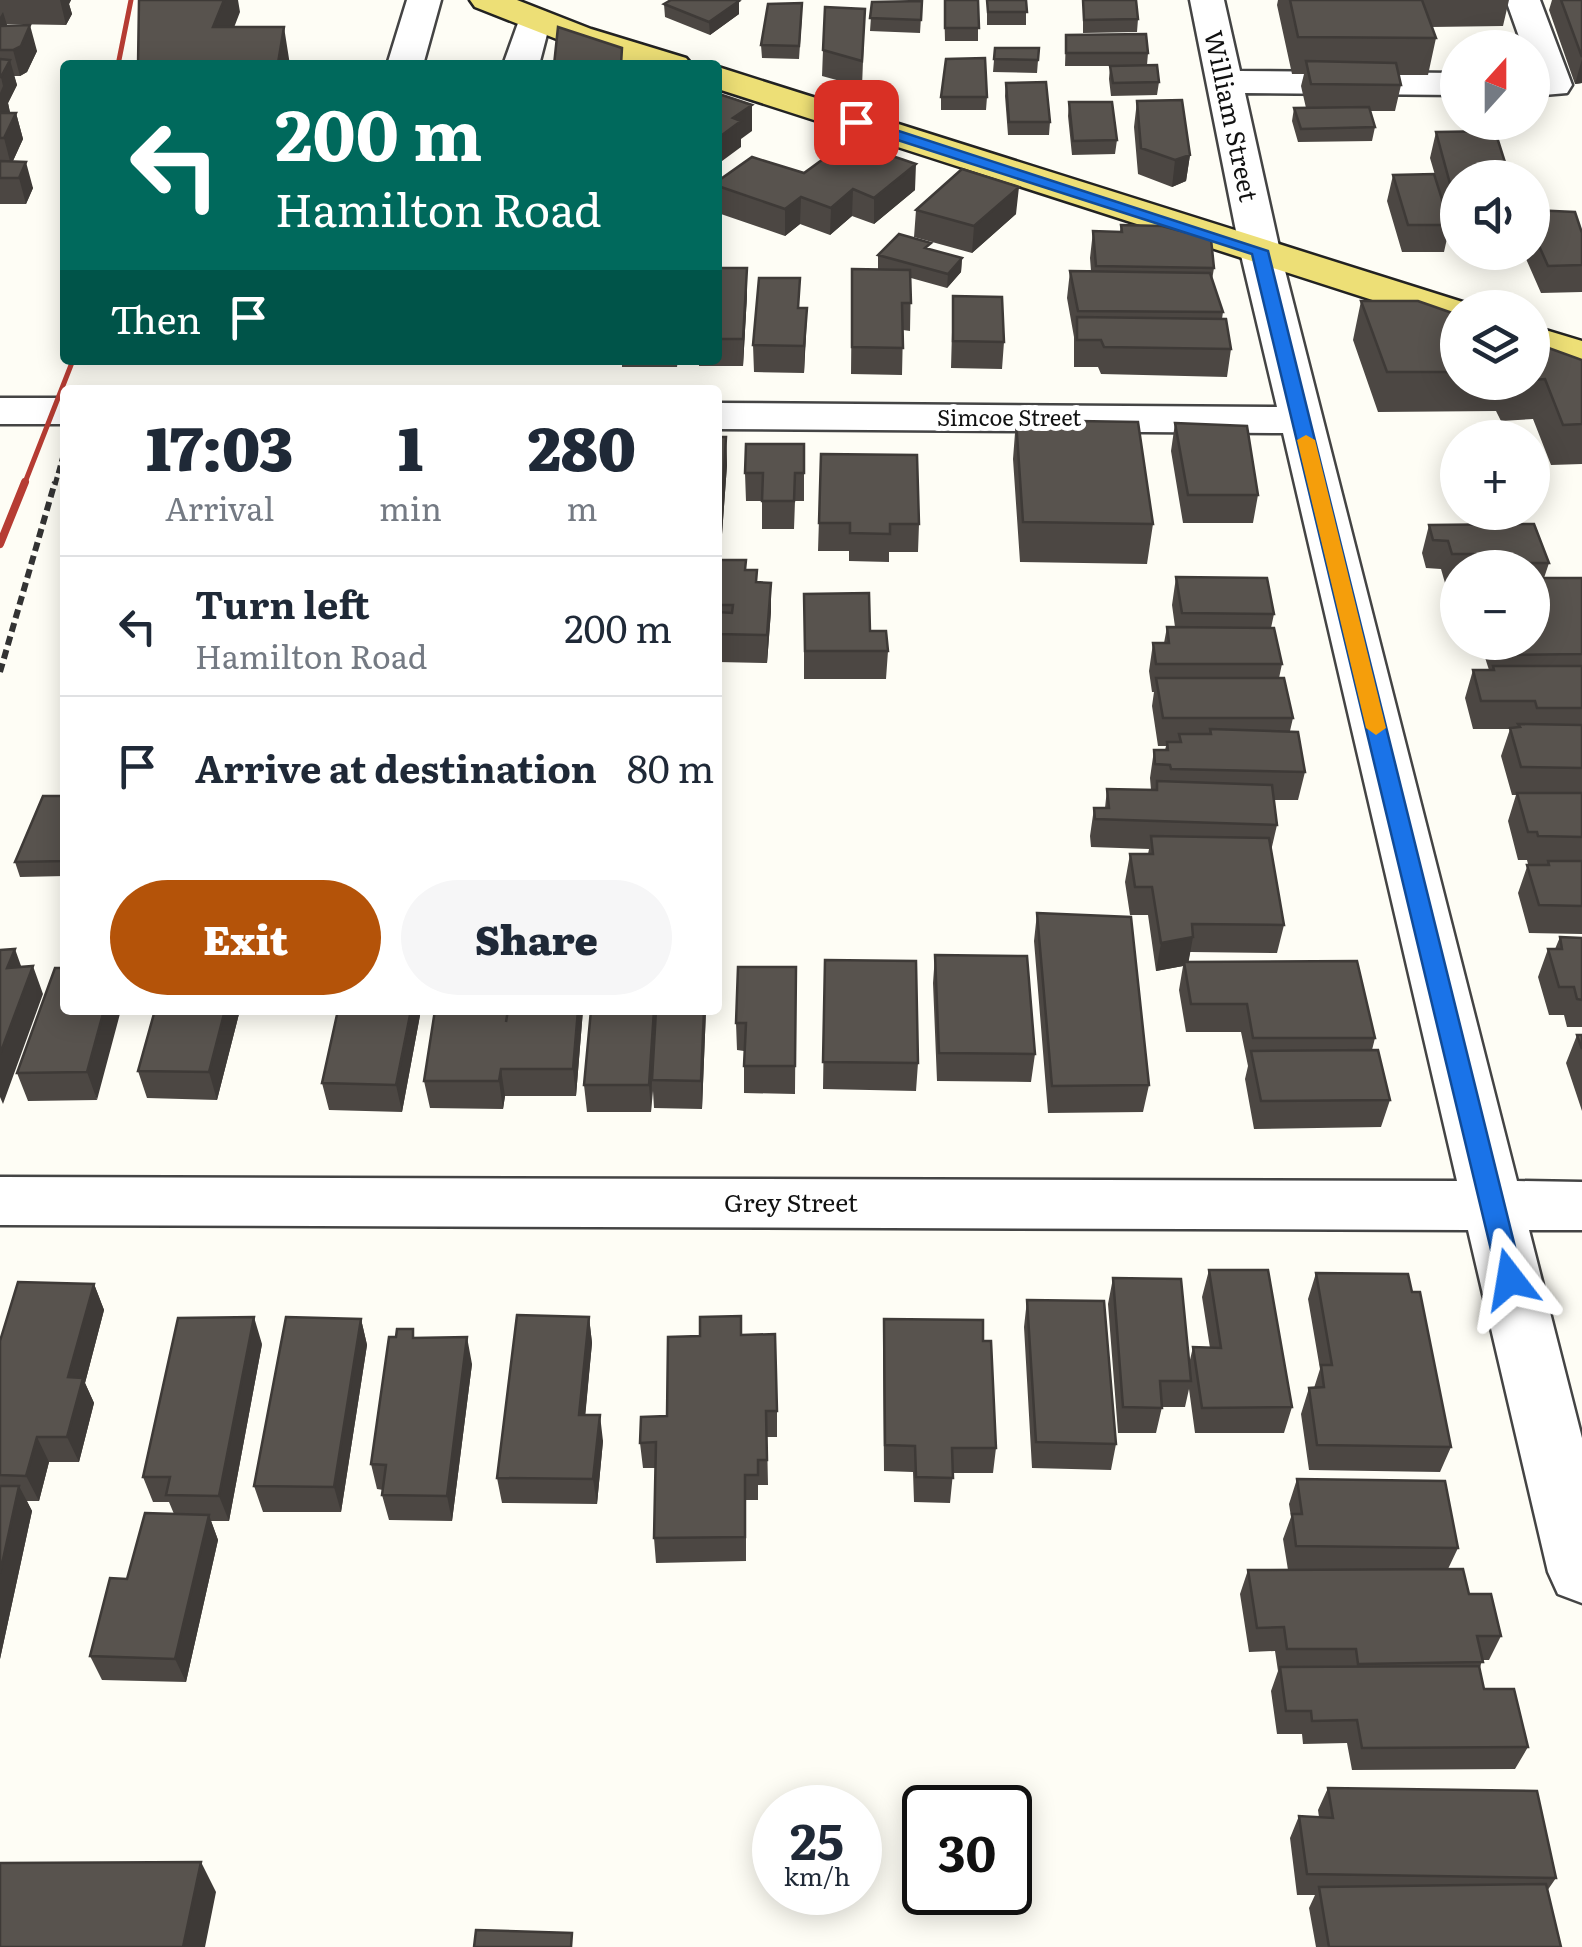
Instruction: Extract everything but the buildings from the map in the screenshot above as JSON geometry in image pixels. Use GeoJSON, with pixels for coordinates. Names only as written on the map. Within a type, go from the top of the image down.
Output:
{"type":"FeatureCollection","features":[{"type":"Feature","properties":{"kind":"main road"},"geometry":{"type":"LineString","coordinates":[[486,0],[659,60]]}},
{"type":"Feature","properties":{"kind":"main road"},"geometry":{"type":"LineString","coordinates":[[722,79],[1440,308]]}},
{"type":"Feature","properties":{"kind":"main road"},"geometry":{"type":"LineString","coordinates":[[1550,344],[1582,354]]}},
{"type":"Feature","properties":{"kind":"street"},"geometry":{"type":"LineString","coordinates":[[406,60],[424,0]]}},
{"type":"Feature","properties":{"kind":"street","name":"William Street"},"geometry":{"type":"LineString","coordinates":[[1207,0],[1260,251],[1582,1572]]}},
{"type":"Feature","properties":{"kind":"street"},"geometry":{"type":"LineString","coordinates":[[1522,0],[1533,30]]}},
{"type":"Feature","properties":{"kind":"street"},"geometry":{"type":"LineString","coordinates":[[522,60],[534,19]]}},
{"type":"Feature","properties":{"kind":"street"},"geometry":{"type":"LineString","coordinates":[[1224,82],[1440,84]]}},
{"type":"Feature","properties":{"kind":"street"},"geometry":{"type":"LineString","coordinates":[[0,411],[60,411]]}},
{"type":"Feature","properties":{"kind":"street","name":"Simcoe Street"},"geometry":{"type":"LineString","coordinates":[[722,416],[1301,420]]}},
{"type":"Feature","properties":{"kind":"street","name":"Grey Street"},"geometry":{"type":"LineString","coordinates":[[0,1201],[1582,1206]]}},
{"type":"Feature","properties":{"kind":"path"},"geometry":{"type":"LineString","coordinates":[[0,672],[60,466]]}},
{"type":"Feature","properties":{"kind":"railway"},"geometry":{"type":"LineString","coordinates":[[119,60],[131,0]]}},
{"type":"Feature","properties":{"kind":"railway"},"geometry":{"type":"LineString","coordinates":[[63,385],[71,365]]}},
{"type":"Feature","properties":{"kind":"railway"},"geometry":{"type":"LineString","coordinates":[[24,485],[60,393]]}},
{"type":"Feature","properties":{"kind":"railway"},"geometry":{"type":"LineString","coordinates":[[0,544],[25,482]]}},
{"type":"Feature","properties":{"kind":"slow traffic"},"geometry":{"type":"LineString","coordinates":[[1306,440],[1376,728]]}},
{"type":"Feature","properties":{"kind":"route"},"geometry":{"type":"LineString","coordinates":[[856,122],[1260,251],[1510,1279]]}}]}
